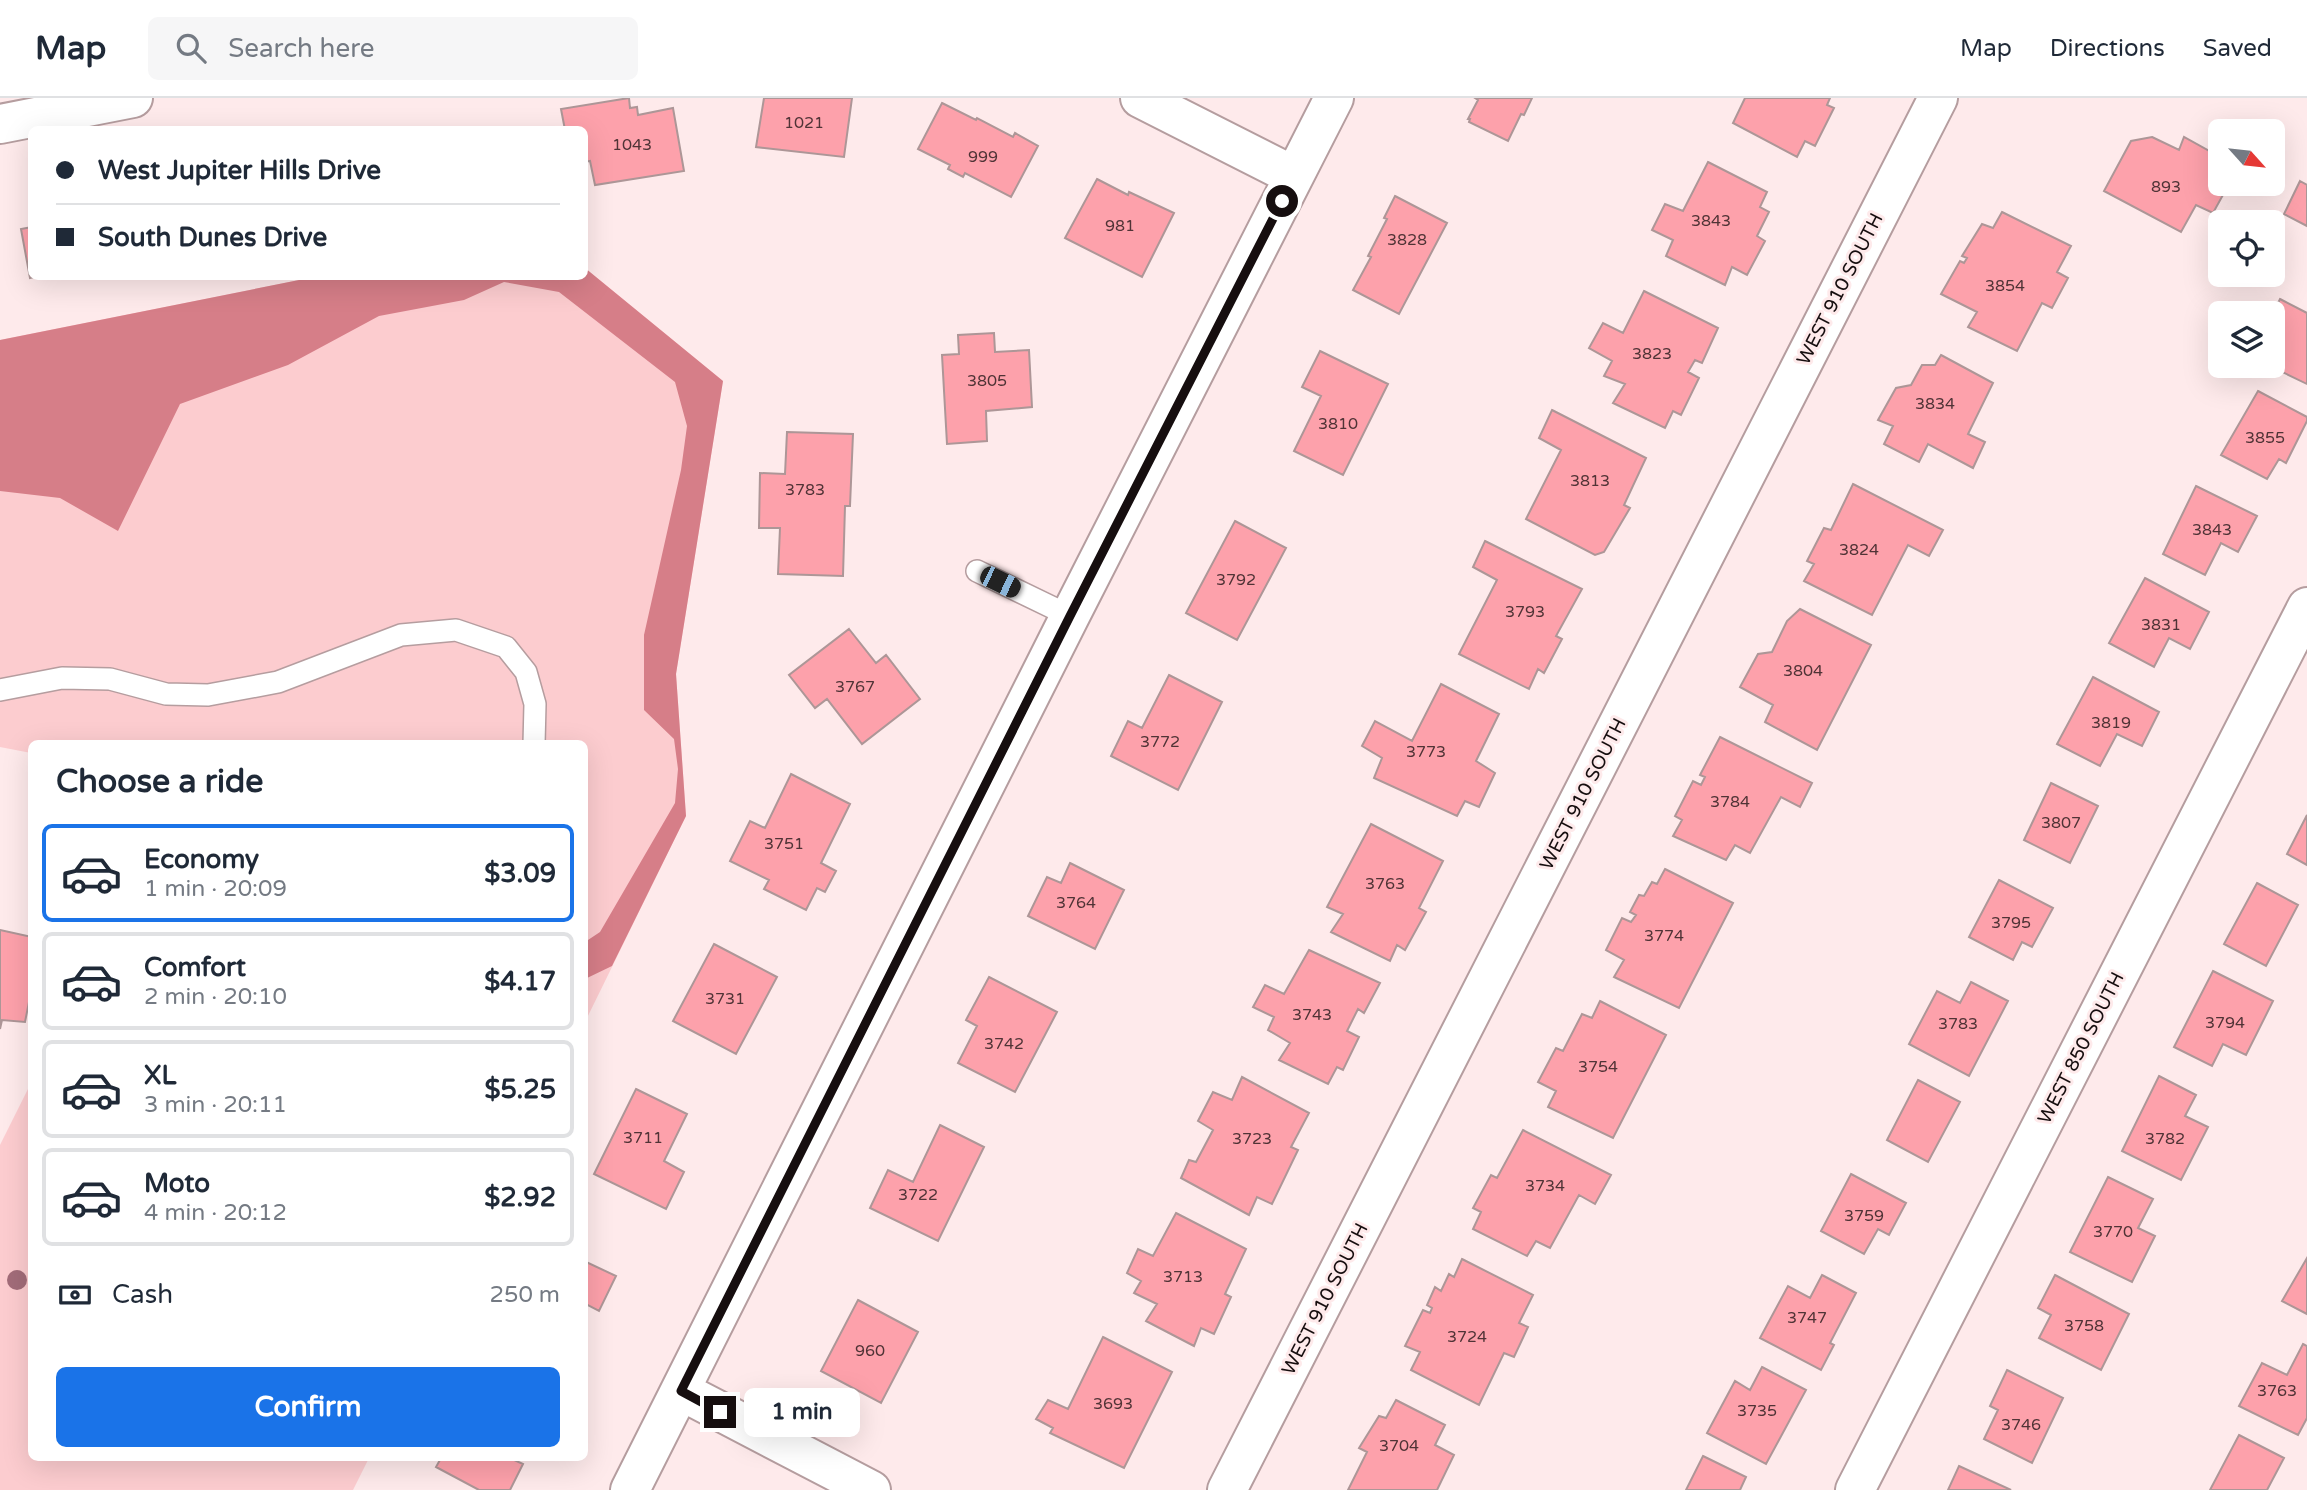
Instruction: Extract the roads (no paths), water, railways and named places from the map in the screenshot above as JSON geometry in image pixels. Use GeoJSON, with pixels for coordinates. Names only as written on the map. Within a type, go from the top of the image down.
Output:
{"type":"FeatureCollection","features":[{"type":"Feature","properties":{"kind":"street"},"geometry":{"type":"LineString","coordinates":[[0,124],[132,98]]}},
{"type":"Feature","properties":{"kind":"street"},"geometry":{"type":"LineString","coordinates":[[1140,98],[1294,176]]}},
{"type":"Feature","properties":{"kind":"street"},"geometry":{"type":"LineString","coordinates":[[629,1490],[1335,98]]}},
{"type":"Feature","properties":{"kind":"street","name":"WEST 910 SOUTH"},"geometry":{"type":"LineString","coordinates":[[1227,1490],[1938,98]]}},
{"type":"Feature","properties":{"kind":"street","name":"WEST 850 SOUTH"},"geometry":{"type":"LineString","coordinates":[[1855,1490],[2307,607]]}},
{"type":"Feature","properties":{"kind":"street"},"geometry":{"type":"LineString","coordinates":[[681,1391],[871,1490]]}},
{"type":"Feature","properties":{"kind":"lane"},"geometry":{"type":"LineString","coordinates":[[977,571],[1070,616]]}},
{"type":"Feature","properties":{"kind":"lane"},"geometry":{"type":"LineString","coordinates":[[0,690],[62,678],[110,679],[166,694],[208,695],[278,682],[401,635],[456,630],[506,647],[526,672],[535,704],[534,740]]}}]}
